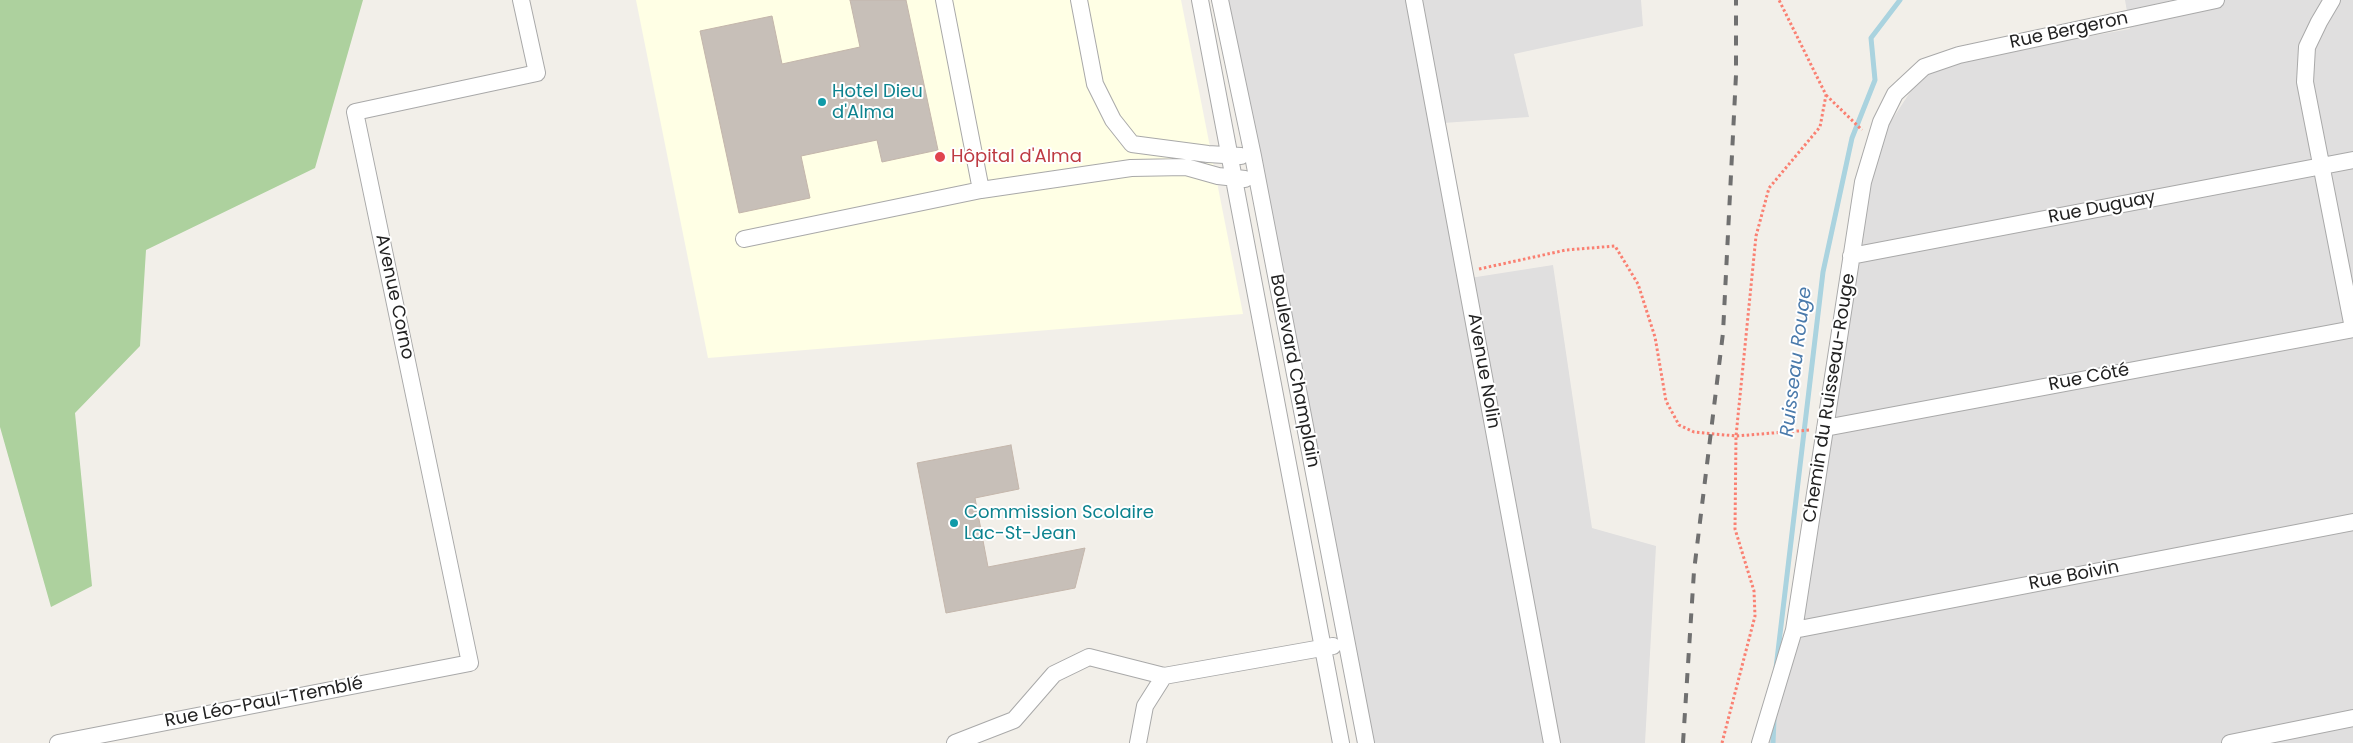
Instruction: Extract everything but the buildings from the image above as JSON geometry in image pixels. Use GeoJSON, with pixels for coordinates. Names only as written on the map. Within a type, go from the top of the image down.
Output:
{"type":"FeatureCollection","features":[{"type":"Feature","properties":{"kind":"street","name":"Avenue Corno"},"geometry":{"type":"LineString","coordinates":[[470,663],[355,112],[537,73],[521,0]]}},
{"type":"Feature","properties":{"kind":"street"},"geometry":{"type":"LineString","coordinates":[[944,0],[981,190]]}},
{"type":"Feature","properties":{"kind":"street"},"geometry":{"type":"LineString","coordinates":[[1079,0],[1095,84],[1113,120],[1132,144],[1230,156],[1253,156]]}},
{"type":"Feature","properties":{"kind":"street","name":"Boulevard Champlain"},"geometry":{"type":"LineString","coordinates":[[1200,0],[1341,743]]}},
{"type":"Feature","properties":{"kind":"street","name":"Boulevard Champlain"},"geometry":{"type":"LineString","coordinates":[[1220,0],[1253,156],[1366,743]]}},
{"type":"Feature","properties":{"kind":"street","name":"Avenue Nolin"},"geometry":{"type":"LineString","coordinates":[[1414,0],[1552,743]]}},
{"type":"Feature","properties":{"kind":"street","name":"Rue Bergeron"},"geometry":{"type":"LineString","coordinates":[[1924,67],[1959,55],[2216,0]]}},
{"type":"Feature","properties":{"kind":"street"},"geometry":{"type":"LineString","coordinates":[[2332,0],[2307,47],[2305,82],[2353,328]]}},
{"type":"Feature","properties":{"kind":"street","name":"Chemin du Ruisseau-Rouge"},"geometry":{"type":"LineString","coordinates":[[1760,743],[1794,630],[1863,182],[1881,122],[1895,94],[1924,67]]}},
{"type":"Feature","properties":{"kind":"street","name":"Rue Duguay"},"geometry":{"type":"LineString","coordinates":[[1852,256],[2353,160]]}},
{"type":"Feature","properties":{"kind":"street"},"geometry":{"type":"LineString","coordinates":[[744,239],[981,190],[1131,168],[1186,167],[1235,179],[1257,179]]}},
{"type":"Feature","properties":{"kind":"street","name":"Rue Côté"},"geometry":{"type":"LineString","coordinates":[[1825,428],[2353,328]]}},
{"type":"Feature","properties":{"kind":"street","name":"Rue Boivin"},"geometry":{"type":"LineString","coordinates":[[1794,630],[2353,522]]}},
{"type":"Feature","properties":{"kind":"street"},"geometry":{"type":"LineString","coordinates":[[955,743],[1014,720],[1054,674],[1089,657],[1164,676],[1346,643]]}},
{"type":"Feature","properties":{"kind":"street","name":"Rue Léo-Paul-Tremblé"},"geometry":{"type":"LineString","coordinates":[[58,743],[470,663]]}},
{"type":"Feature","properties":{"kind":"street"},"geometry":{"type":"LineString","coordinates":[[1138,743],[1145,706],[1164,676]]}},
{"type":"Feature","properties":{"kind":"street"},"geometry":{"type":"LineString","coordinates":[[2230,743],[2353,718]]}},
{"type":"Feature","properties":{"kind":"path"},"geometry":{"type":"LineString","coordinates":[[1779,0],[1826,95],[1874,143]]}},
{"type":"Feature","properties":{"kind":"path"},"geometry":{"type":"LineString","coordinates":[[1722,743],[1755,616],[1754,591],[1735,529],[1736,436],[1756,236],[1763,206],[1770,188],[1820,126],[1826,95]]}},
{"type":"Feature","properties":{"kind":"path"},"geometry":{"type":"LineString","coordinates":[[1465,272],[1566,250],[1615,246],[1638,284],[1655,337],[1666,401],[1679,425],[1694,432],[1736,436],[1825,428]]}},
{"type":"Feature","properties":{"kind":"shaded area","name":"Hôpital d'Alma"},"geometry":{"type":"Polygon","coordinates":[[[636,0],[1181,0],[1243,314],[708,358],[636,0]]]}},
{"type":"Feature","properties":{"kind":"shaded area"},"geometry":{"type":"Polygon","coordinates":[[[1228,0],[1641,0],[1643,26],[1514,54],[1529,117],[1443,123],[1470,278],[1553,265],[1592,528],[1656,546],[1645,743],[1374,743],[1228,0]]]}},
{"type":"Feature","properties":{"kind":"shaded area"},"geometry":{"type":"Polygon","coordinates":[[[2125,0],[2353,0],[2353,743],[1760,743],[1794,635],[1852,262],[1880,138],[1922,74],[1951,61],[2130,29],[2125,0]]]}},
{"type":"Feature","properties":{"kind":"green space"},"geometry":{"type":"Polygon","coordinates":[[[0,0],[363,0],[315,168],[146,250],[140,346],[75,413],[92,586],[51,607],[0,427],[0,0]]]}},
{"type":"Feature","properties":{"kind":"waterway","name":"Ruisseau Rouge"},"geometry":{"type":"LineString","coordinates":[[1776,668],[1823,272],[1852,138],[1875,80],[1871,38],[1900,0]]}},
{"type":"Feature","properties":{"kind":"waterway","name":"Ruisseau Rouge"},"geometry":{"type":"LineString","coordinates":[[1773,743],[1774,719]]}},
{"type":"Feature","properties":{"kind":"railway"},"geometry":{"type":"LineString","coordinates":[[1683,743],[1694,571],[1723,333],[1736,75],[1736,0]]}},
{"type":"Feature","properties":{"kind":"place","name":"Hotel Dieu d'Alma"},"geometry":{"type":"Point","coordinates":[822,102]}},
{"type":"Feature","properties":{"kind":"place","name":"Hôpital d'Alma"},"geometry":{"type":"Point","coordinates":[940,157]}},
{"type":"Feature","properties":{"kind":"place","name":"Commission Scolaire Lac-St-Jean"},"geometry":{"type":"Point","coordinates":[954,523]}}]}
